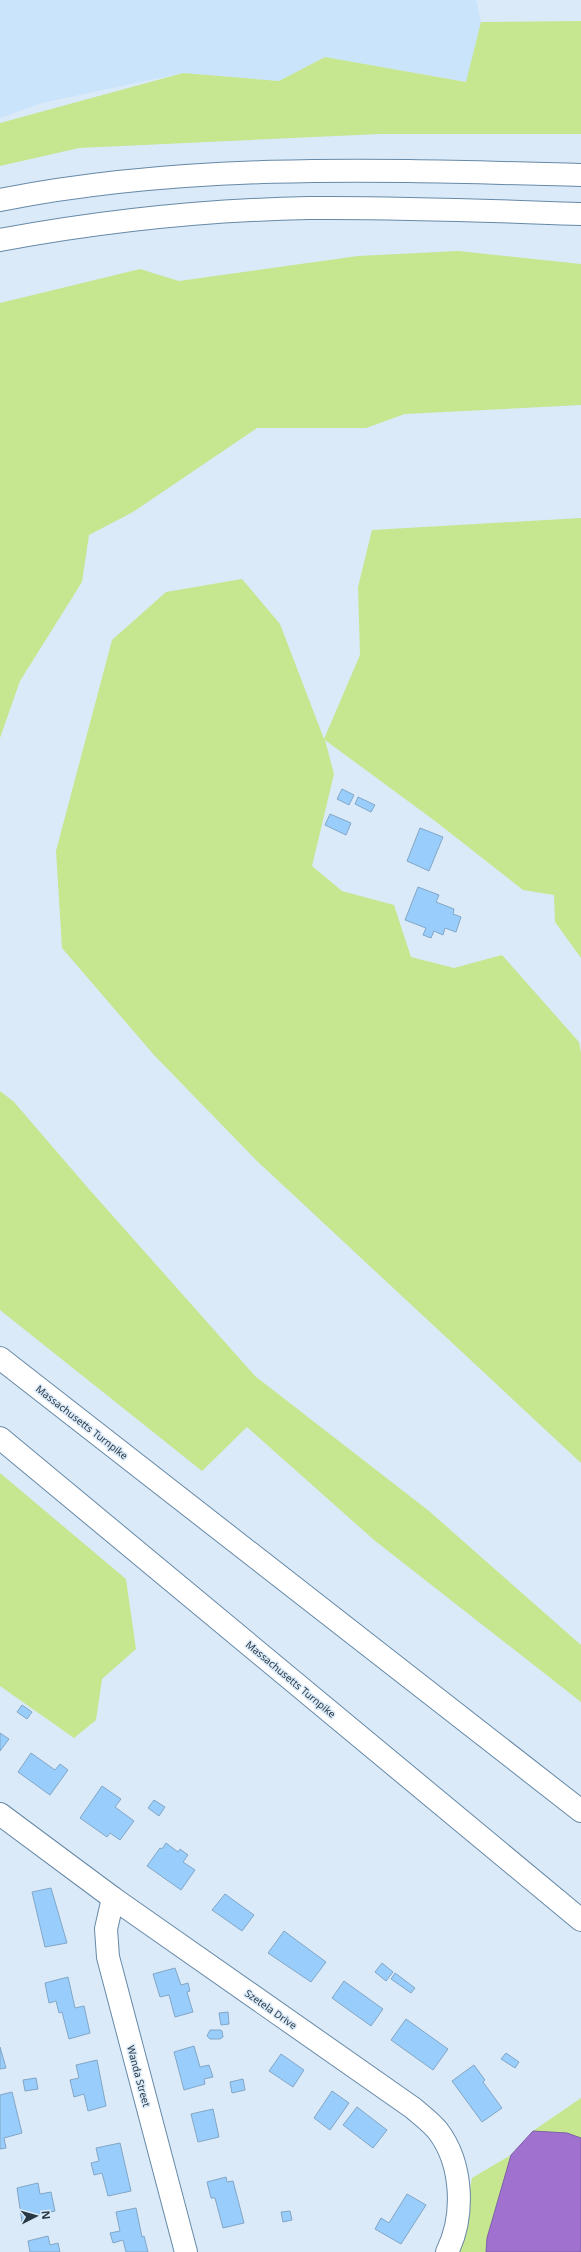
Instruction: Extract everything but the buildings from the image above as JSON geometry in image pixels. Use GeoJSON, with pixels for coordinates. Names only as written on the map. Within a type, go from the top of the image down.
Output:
{"type":"FeatureCollection","features":[{"type":"Feature","properties":{"kind":"main road"},"geometry":{"type":"LineString","coordinates":[[0,200],[111,183],[245,172],[398,170],[581,175]]}},
{"type":"Feature","properties":{"kind":"main road"},"geometry":{"type":"LineString","coordinates":[[0,240],[136,220],[251,211],[407,208],[581,214]]}},
{"type":"Feature","properties":{"kind":"main road","name":"Massachusetts Turnpike"},"geometry":{"type":"LineString","coordinates":[[0,1358],[581,1811]]}},
{"type":"Feature","properties":{"kind":"main road","name":"Massachusetts Turnpike"},"geometry":{"type":"LineString","coordinates":[[0,1438],[581,1920]]}},
{"type":"Feature","properties":{"kind":"main road","name":"Szetela Drive"},"geometry":{"type":"LineString","coordinates":[[0,1814],[113,1898],[413,2108],[438,2131],[449,2151],[456,2173],[459,2196],[457,2221],[452,2243],[447,2252]]}},
{"type":"Feature","properties":{"kind":"main road","name":"Wanda Street"},"geometry":{"type":"LineString","coordinates":[[113,1898],[106,1929],[108,1957],[186,2252]]}},
{"type":"Feature","properties":{"kind":"shaded area"},"geometry":{"type":"Polygon","coordinates":[[[0,0],[476,0],[481,22],[467,82],[325,57],[279,81],[183,73],[42,103],[0,118],[0,0]]]}},
{"type":"Feature","properties":{"kind":"shaded area"},"geometry":{"type":"Polygon","coordinates":[[[533,2131],[567,2133],[581,2138],[581,2252],[486,2252],[487,2238],[511,2155],[533,2131]]]}},
{"type":"Feature","properties":{"kind":"green space"},"geometry":{"type":"Polygon","coordinates":[[[581,21],[581,134],[380,134],[79,148],[0,166],[0,123],[183,73],[279,81],[325,57],[466,82],[481,22],[581,21]]]}},
{"type":"Feature","properties":{"kind":"green space"},"geometry":{"type":"Polygon","coordinates":[[[458,251],[581,264],[581,405],[405,414],[366,428],[257,428],[133,512],[89,535],[82,582],[20,681],[0,738],[0,303],[140,269],[179,281],[358,256],[458,251]]]}},
{"type":"Feature","properties":{"kind":"green space"},"geometry":{"type":"Polygon","coordinates":[[[581,518],[581,958],[555,922],[554,895],[523,890],[435,821],[325,740],[334,774],[312,866],[342,891],[394,905],[411,957],[454,968],[502,955],[579,1042],[581,1053],[581,1463],[257,1161],[154,1055],[62,948],[56,851],[112,640],[166,592],[242,579],[280,624],[324,739],[360,655],[358,587],[372,530],[581,518]]]}},
{"type":"Feature","properties":{"kind":"green space"},"geometry":{"type":"Polygon","coordinates":[[[0,1091],[14,1102],[88,1188],[255,1376],[429,1511],[581,1645],[581,1702],[374,1540],[247,1427],[202,1471],[0,1310],[0,1091]]]}},
{"type":"Feature","properties":{"kind":"green space"},"geometry":{"type":"Polygon","coordinates":[[[0,1473],[126,1579],[136,1649],[102,1679],[96,1720],[74,1738],[0,1686],[0,1473]]]}},
{"type":"Feature","properties":{"kind":"green space"},"geometry":{"type":"Polygon","coordinates":[[[581,2098],[581,2138],[567,2133],[533,2131],[581,2098]]]}},
{"type":"Feature","properties":{"kind":"green space"},"geometry":{"type":"Polygon","coordinates":[[[511,2155],[487,2238],[486,2252],[458,2252],[472,2178],[511,2155]]]}}]}
